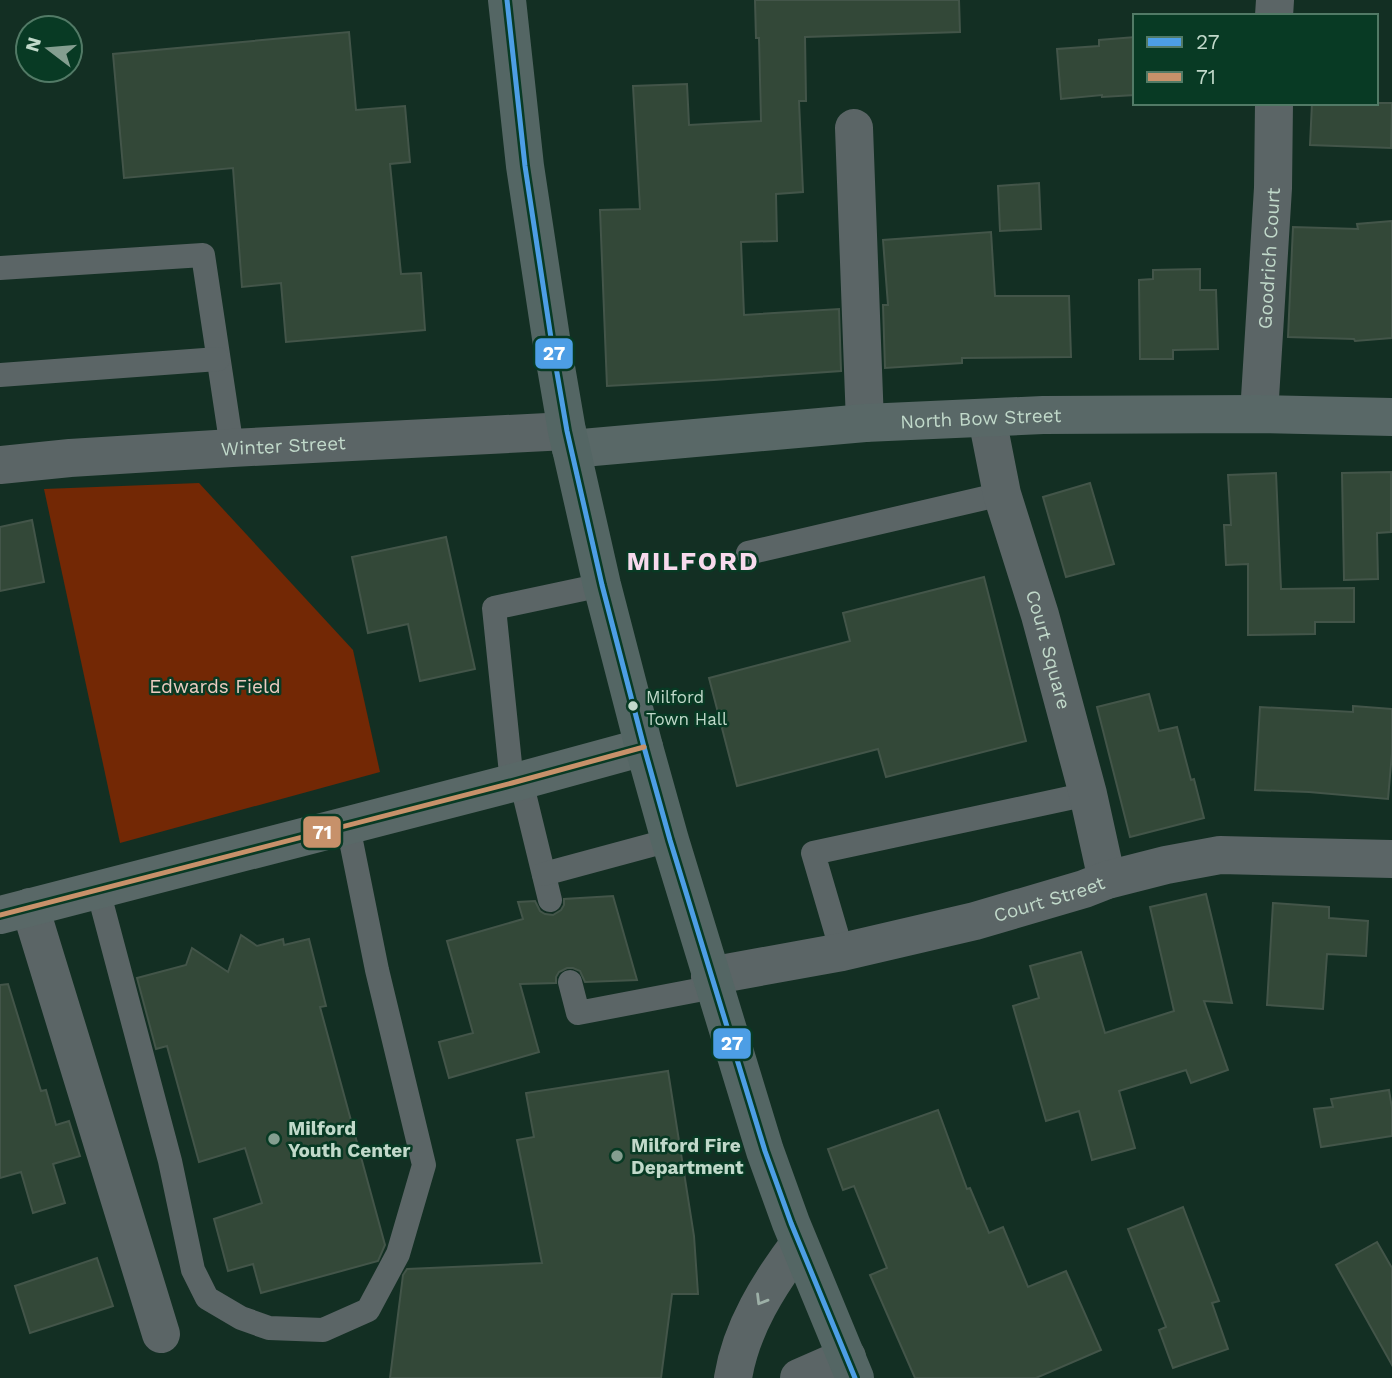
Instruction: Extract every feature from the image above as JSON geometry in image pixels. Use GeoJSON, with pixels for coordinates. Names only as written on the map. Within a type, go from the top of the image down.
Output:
{"type":"FeatureCollection","features":[{"type":"Feature","properties":{"kind":"main road"},"geometry":{"type":"LineString","coordinates":[[507,0],[531,207],[569,440],[602,585],[670,840],[765,1151],[799,1244],[851,1368]]}},
{"type":"Feature","properties":{"kind":"street","name":"Goodrich Court"},"geometry":{"type":"LineString","coordinates":[[1259,414],[1273,188],[1274,105]]}},
{"type":"Feature","properties":{"kind":"street"},"geometry":{"type":"LineString","coordinates":[[854,128],[865,423]]}},
{"type":"Feature","properties":{"kind":"street","name":"North Bow Street"},"geometry":{"type":"LineString","coordinates":[[569,440],[1042,415],[1259,414],[1392,417]]}},
{"type":"Feature","properties":{"kind":"street","name":"Court Square"},"geometry":{"type":"LineString","coordinates":[[987,418],[1002,494],[1040,615],[1088,794],[1107,880]]}},
{"type":"Feature","properties":{"kind":"street","name":"Winter Street"},"geometry":{"type":"LineString","coordinates":[[0,465],[232,448],[569,440]]}},
{"type":"Feature","properties":{"kind":"street"},"geometry":{"type":"LineString","coordinates":[[161,1334],[15,911],[644,747]]}},
{"type":"Feature","properties":{"kind":"street","name":"Court Street"},"geometry":{"type":"LineString","coordinates":[[712,981],[975,921],[1107,880],[1220,855],[1392,859]]}},
{"type":"Feature","properties":{"kind":"street"},"geometry":{"type":"LineString","coordinates":[[733,1378],[741,1342],[754,1313],[799,1244]]}},
{"type":"Feature","properties":{"kind":"street"},"geometry":{"type":"LineString","coordinates":[[799,1378],[851,1368]]}},
{"type":"Feature","properties":{"kind":"lane"},"geometry":{"type":"LineString","coordinates":[[0,268],[203,256],[232,448]]}},
{"type":"Feature","properties":{"kind":"lane"},"geometry":{"type":"LineString","coordinates":[[0,375],[218,359]]}},
{"type":"Feature","properties":{"kind":"lane"},"geometry":{"type":"LineString","coordinates":[[748,552],[1002,494]]}},
{"type":"Feature","properties":{"kind":"lane"},"geometry":{"type":"LineString","coordinates":[[550,900],[517,782],[494,608],[602,585]]}},
{"type":"Feature","properties":{"kind":"lane"},"geometry":{"type":"LineString","coordinates":[[842,952],[813,853],[1088,794]]}},
{"type":"Feature","properties":{"kind":"lane"},"geometry":{"type":"LineString","coordinates":[[99,890],[170,1161],[194,1270],[207,1298],[241,1318],[269,1328],[323,1330],[368,1310],[398,1254],[424,1165],[377,970],[348,826]]}},
{"type":"Feature","properties":{"kind":"lane"},"geometry":{"type":"LineString","coordinates":[[544,874],[670,840]]}},
{"type":"Feature","properties":{"kind":"lane"},"geometry":{"type":"LineString","coordinates":[[570,982],[578,1013],[712,981]]}},
{"type":"Feature","properties":{"kind":"green space","name":"Edwards Field"},"geometry":{"type":"Polygon","coordinates":[[[199,483],[353,650],[380,772],[120,843],[44,489],[199,483]]]}},
{"type":"Feature","properties":{"kind":"building"},"geometry":{"type":"Polygon","coordinates":[[[755,0],[959,0],[960,32],[805,37],[806,101],[799,101],[803,192],[776,194],[777,241],[741,242],[744,315],[839,309],[841,371],[607,386],[600,210],[640,209],[633,86],[687,84],[689,125],[761,121],[759,38],[756,38],[755,0]]]}},
{"type":"Feature","properties":{"kind":"building"},"geometry":{"type":"Polygon","coordinates":[[[349,32],[356,110],[405,106],[410,162],[390,164],[401,274],[421,273],[425,330],[286,342],[281,283],[242,287],[233,168],[124,178],[113,54],[349,32]]]}},
{"type":"Feature","properties":{"kind":"building"},"geometry":{"type":"Polygon","coordinates":[[[1133,37],[1133,95],[1061,99],[1057,49],[1099,46],[1099,40],[1133,37]]]}},
{"type":"Feature","properties":{"kind":"building"},"geometry":{"type":"Polygon","coordinates":[[[1392,103],[1391,148],[1310,145],[1312,105],[1392,103]]]}},
{"type":"Feature","properties":{"kind":"building"},"geometry":{"type":"Polygon","coordinates":[[[1039,183],[1041,229],[1000,231],[998,186],[1039,183]]]}},
{"type":"Feature","properties":{"kind":"building"},"geometry":{"type":"Polygon","coordinates":[[[1392,221],[1392,338],[1355,341],[1288,337],[1293,227],[1358,229],[1357,224],[1392,221]]]}},
{"type":"Feature","properties":{"kind":"building"},"geometry":{"type":"Polygon","coordinates":[[[991,232],[995,296],[1069,296],[1071,357],[962,358],[962,363],[885,368],[883,305],[888,305],[883,240],[991,232]]]}},
{"type":"Feature","properties":{"kind":"building"},"geometry":{"type":"Polygon","coordinates":[[[1200,269],[1200,290],[1216,290],[1218,349],[1173,350],[1173,359],[1140,359],[1139,280],[1153,279],[1153,270],[1200,269]]]}},
{"type":"Feature","properties":{"kind":"building"},"geometry":{"type":"Polygon","coordinates":[[[1391,472],[1391,532],[1377,533],[1378,579],[1344,580],[1342,473],[1391,472]]]}},
{"type":"Feature","properties":{"kind":"building"},"geometry":{"type":"Polygon","coordinates":[[[1276,473],[1281,589],[1354,588],[1354,622],[1315,622],[1315,634],[1248,635],[1248,564],[1226,565],[1224,525],[1231,525],[1228,475],[1276,473]]]}},
{"type":"Feature","properties":{"kind":"building"},"geometry":{"type":"Polygon","coordinates":[[[1090,483],[1114,564],[1066,577],[1043,497],[1090,483]]]}},
{"type":"Feature","properties":{"kind":"building"},"geometry":{"type":"Polygon","coordinates":[[[32,520],[44,582],[0,591],[0,527],[32,520]]]}},
{"type":"Feature","properties":{"kind":"building"},"geometry":{"type":"Polygon","coordinates":[[[446,537],[475,669],[420,681],[408,624],[368,633],[352,557],[446,537]]]}},
{"type":"Feature","properties":{"kind":"building","name":"Milford Town Hall"},"geometry":{"type":"Polygon","coordinates":[[[984,577],[1026,741],[886,777],[878,749],[737,786],[709,678],[850,641],[843,613],[984,577]]]}},
{"type":"Feature","properties":{"kind":"building"},"geometry":{"type":"Polygon","coordinates":[[[1149,694],[1159,731],[1177,727],[1204,818],[1130,837],[1097,707],[1149,694]]]}},
{"type":"Feature","properties":{"kind":"building"},"geometry":{"type":"Polygon","coordinates":[[[1353,706],[1392,709],[1388,799],[1255,790],[1260,707],[1353,712],[1353,706]]]}},
{"type":"Feature","properties":{"kind":"building"},"geometry":{"type":"Polygon","coordinates":[[[1206,894],[1232,1003],[1204,1001],[1228,1070],[1191,1083],[1186,1070],[1119,1091],[1135,1148],[1092,1160],[1079,1111],[1046,1121],[1013,1006],[1039,998],[1030,966],[1081,952],[1105,1033],[1174,1011],[1150,907],[1206,894]]]}},
{"type":"Feature","properties":{"kind":"building"},"geometry":{"type":"Polygon","coordinates":[[[613,896],[637,980],[585,982],[580,971],[567,968],[559,972],[556,983],[520,984],[539,1052],[449,1078],[439,1042],[473,1033],[447,941],[523,919],[518,902],[535,901],[540,911],[553,915],[561,910],[564,899],[613,896]]]}},
{"type":"Feature","properties":{"kind":"building"},"geometry":{"type":"Polygon","coordinates":[[[1273,903],[1329,907],[1329,918],[1368,921],[1366,956],[1327,954],[1323,1009],[1267,1005],[1273,903]]]}},
{"type":"Feature","properties":{"kind":"building","name":"Milford Youth Center"},"geometry":{"type":"Polygon","coordinates":[[[241,935],[257,946],[283,939],[284,945],[309,939],[326,1006],[320,1007],[385,1245],[378,1261],[261,1293],[253,1264],[228,1271],[214,1219],[262,1203],[245,1148],[199,1162],[167,1046],[156,1049],[137,978],[186,965],[192,948],[228,972],[241,935]]]}},
{"type":"Feature","properties":{"kind":"building"},"geometry":{"type":"Polygon","coordinates":[[[8,984],[41,1091],[46,1090],[56,1125],[69,1121],[80,1156],[53,1164],[65,1203],[33,1213],[21,1172],[0,1178],[0,985],[8,984]]]}},
{"type":"Feature","properties":{"kind":"building"},"geometry":{"type":"Polygon","coordinates":[[[668,1071],[694,1236],[698,1294],[672,1294],[661,1378],[390,1378],[403,1275],[407,1269],[542,1263],[517,1140],[534,1137],[526,1093],[668,1071]]]}},
{"type":"Feature","properties":{"kind":"building"},"geometry":{"type":"Polygon","coordinates":[[[1389,1090],[1392,1136],[1321,1147],[1314,1109],[1333,1107],[1331,1099],[1389,1090]]]}},
{"type":"Feature","properties":{"kind":"building"},"geometry":{"type":"Polygon","coordinates":[[[938,1110],[967,1189],[970,1188],[989,1233],[1003,1227],[1028,1287],[1066,1271],[1101,1350],[1036,1378],[915,1378],[870,1275],[887,1268],[854,1186],[843,1190],[828,1149],[938,1110]]]}},
{"type":"Feature","properties":{"kind":"building"},"geometry":{"type":"Polygon","coordinates":[[[1183,1207],[1219,1301],[1212,1303],[1228,1349],[1173,1368],[1159,1330],[1166,1327],[1128,1229],[1183,1207]]]}},
{"type":"Feature","properties":{"kind":"building"},"geometry":{"type":"Polygon","coordinates":[[[1377,1242],[1392,1268],[1392,1365],[1336,1265],[1377,1242]]]}},
{"type":"Feature","properties":{"kind":"building"},"geometry":{"type":"Polygon","coordinates":[[[97,1258],[113,1306],[30,1333],[15,1286],[97,1258]]]}},
{"type":"Feature","properties":{"kind":"transit line","name":"27"},"geometry":{"type":"LineString","coordinates":[[507,0],[525,166],[551,338],[567,431],[602,585],[670,840],[765,1151],[791,1223],[855,1378]]}},
{"type":"Feature","properties":{"kind":"transit line","name":"71"},"geometry":{"type":"LineString","coordinates":[[0,915],[644,747]]}},
{"type":"Feature","properties":{"kind":"place","name":"Milford Town Hall"},"geometry":{"type":"Point","coordinates":[633,706]}},
{"type":"Feature","properties":{"kind":"place","name":"Milford Youth Center"},"geometry":{"type":"Point","coordinates":[274,1139]}},
{"type":"Feature","properties":{"kind":"place","name":"Milford Fire Department"},"geometry":{"type":"Point","coordinates":[617,1156]}},
{"type":"Feature","properties":{"kind":"district","name":"MILFORD"},"geometry":{"type":"Point","coordinates":[693,561]}}]}
